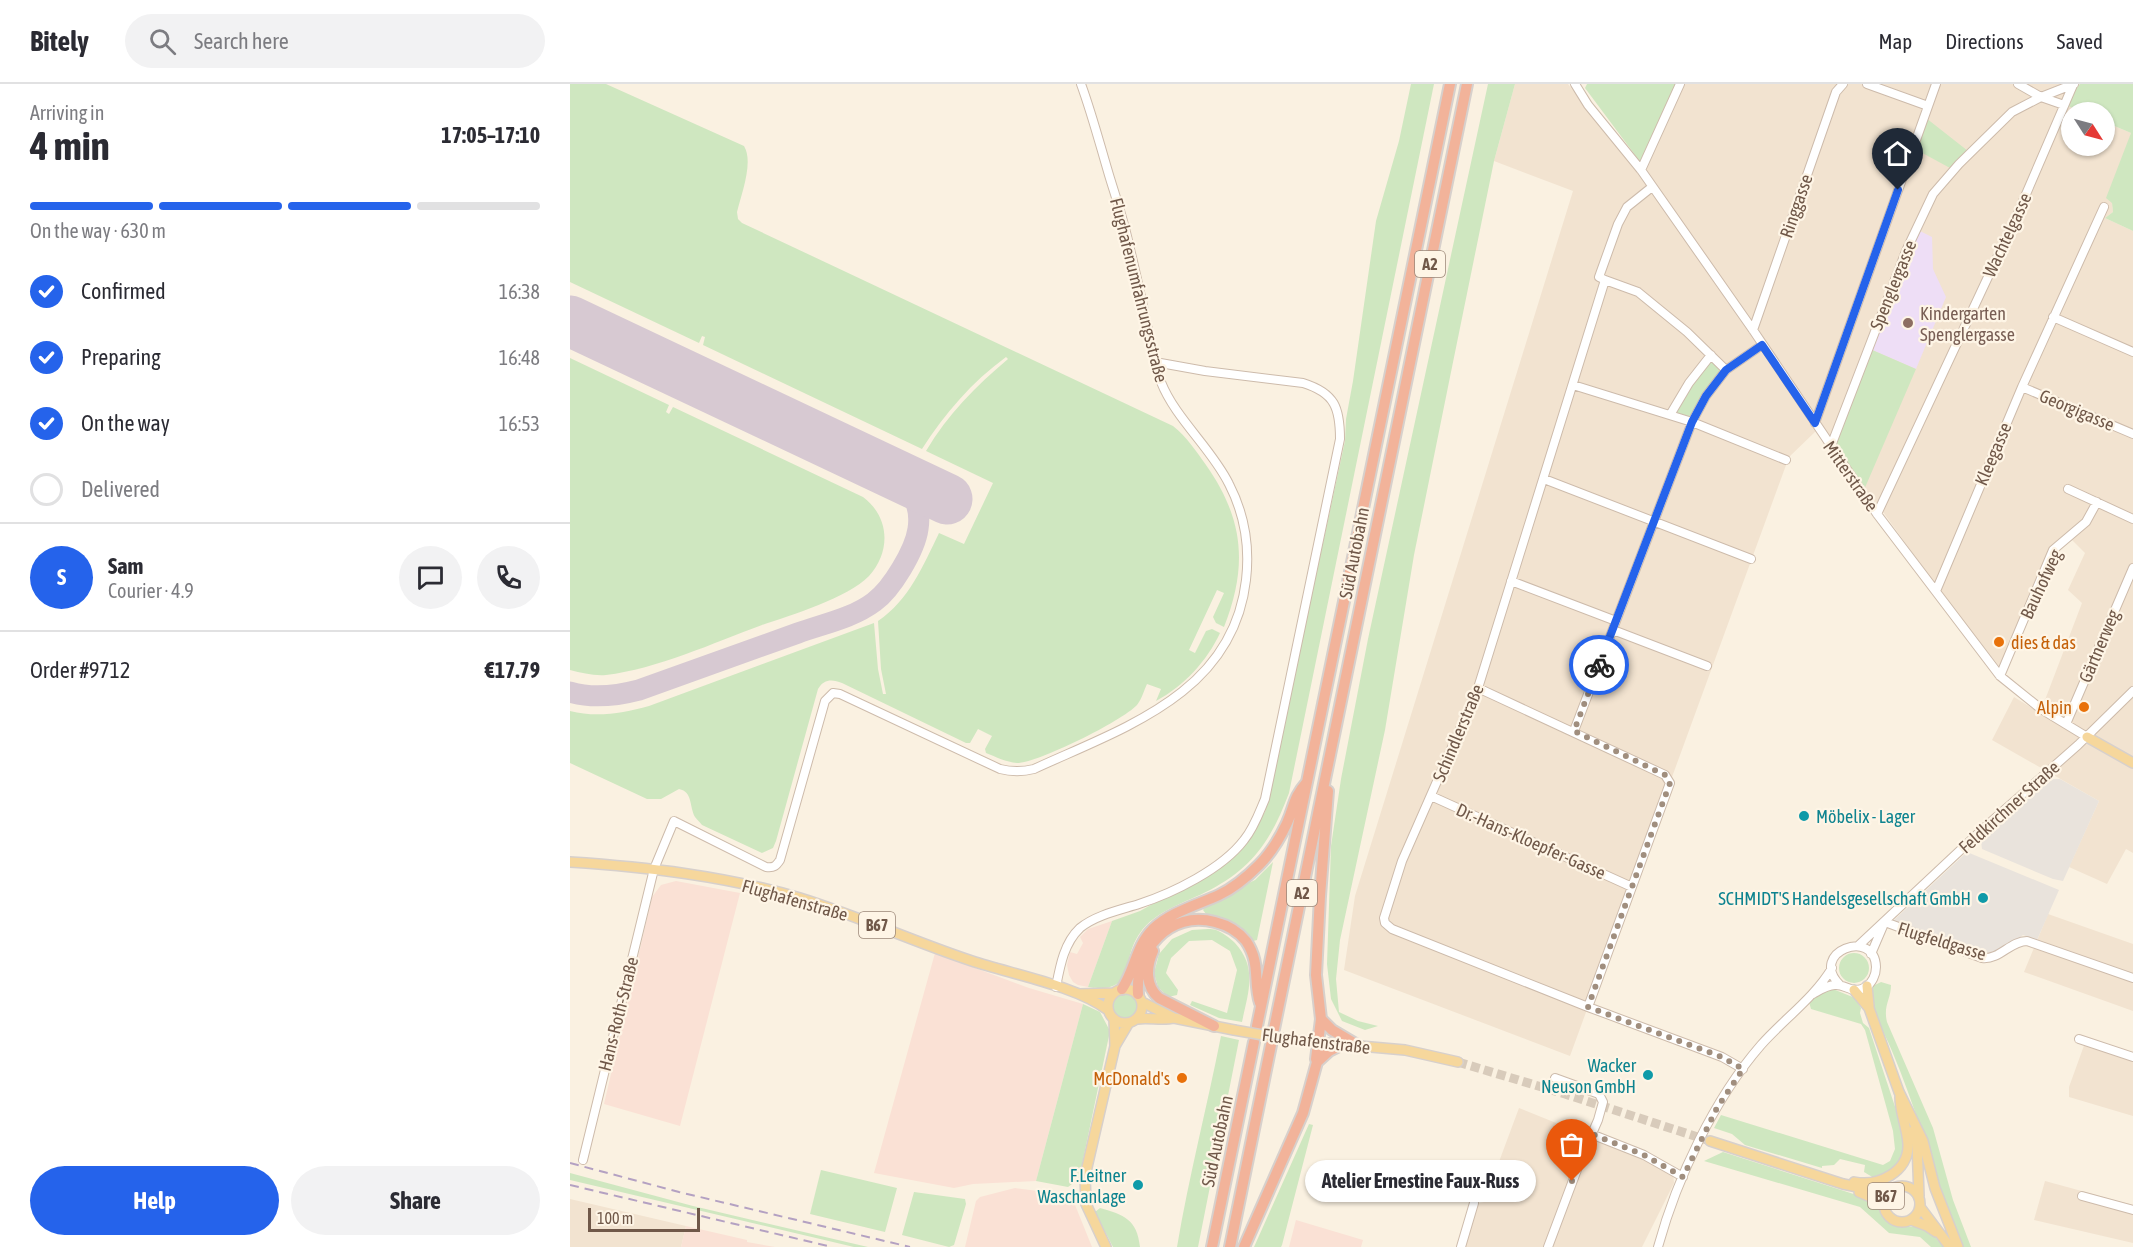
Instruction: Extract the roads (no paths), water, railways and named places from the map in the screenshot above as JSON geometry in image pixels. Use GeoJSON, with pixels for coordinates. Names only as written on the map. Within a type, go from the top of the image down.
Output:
{"type":"FeatureCollection","features":[{"type":"Feature","properties":{"kind":"highway","name":"Süd Autobahn"},"geometry":{"type":"LineString","coordinates":[[1257,1026],[1450,84]]}},
{"type":"Feature","properties":{"kind":"highway","name":"Süd Autobahn"},"geometry":{"type":"LineString","coordinates":[[1274,1029],[1467,84]]}},
{"type":"Feature","properties":{"kind":"highway"},"geometry":{"type":"LineString","coordinates":[[1244,1247],[1303,1113],[1317,1062],[1321,1019],[1316,975],[1329,758]]}},
{"type":"Feature","properties":{"kind":"highway"},"geometry":{"type":"LineString","coordinates":[[1118,991],[1143,942],[1164,919],[1221,894],[1244,879],[1261,863],[1284,828],[1296,794],[1308,782]]}},
{"type":"Feature","properties":{"kind":"highway"},"geometry":{"type":"LineString","coordinates":[[1140,998],[1137,982],[1145,954],[1158,937],[1179,923],[1196,919],[1218,922],[1233,930],[1244,940],[1254,958],[1258,976],[1256,990],[1261,1007]]}},
{"type":"Feature","properties":{"kind":"highway"},"geometry":{"type":"LineString","coordinates":[[1158,937],[1150,958],[1148,981],[1152,992],[1159,998],[1214,1026]]}},
{"type":"Feature","properties":{"kind":"highway"},"geometry":{"type":"LineString","coordinates":[[1321,1019],[1342,1037],[1359,1046]]}},
{"type":"Feature","properties":{"kind":"highway","name":"Süd Autobahn"},"geometry":{"type":"LineString","coordinates":[[1212,1247],[1254,1042]]}},
{"type":"Feature","properties":{"kind":"highway","name":"Süd Autobahn"},"geometry":{"type":"LineString","coordinates":[[1230,1247],[1271,1045]]}},
{"type":"Feature","properties":{"kind":"highway"},"geometry":{"type":"LineString","coordinates":[[1317,1062],[1329,1051],[1341,1045]]}},
{"type":"Feature","properties":{"kind":"main road","name":"Mitterstraße"},"geometry":{"type":"LineString","coordinates":[[2087,737],[2133,763]]}},
{"type":"Feature","properties":{"kind":"main road","name":"Flughafenstraße"},"geometry":{"type":"LineString","coordinates":[[570,862],[654,869],[720,880],[800,898],[951,954],[1080,994],[1108,1010],[1114,1019],[1121,1023],[1146,1017],[1168,1020],[1174,1017]]}},
{"type":"Feature","properties":{"kind":"main road"},"geometry":{"type":"LineString","coordinates":[[1867,986],[1869,1008],[1899,1092],[1923,1141],[1935,1188],[1958,1247]]}},
{"type":"Feature","properties":{"kind":"main road","name":"Flughafenstraße"},"geometry":{"type":"LineString","coordinates":[[1080,994],[1129,989],[1140,998],[1174,1017],[1214,1026],[1292,1040],[1405,1050],[1458,1062]]}},
{"type":"Feature","properties":{"kind":"main road"},"geometry":{"type":"LineString","coordinates":[[1854,990],[1869,1008]]}},
{"type":"Feature","properties":{"kind":"main road"},"geometry":{"type":"LineString","coordinates":[[1108,1010],[1108,1004],[1118,991]]}},
{"type":"Feature","properties":{"kind":"main road"},"geometry":{"type":"LineString","coordinates":[[1115,1046],[1132,1021],[1141,1014],[1140,998]]}},
{"type":"Feature","properties":{"kind":"main road"},"geometry":{"type":"LineString","coordinates":[[1106,1247],[1088,1210],[1084,1186],[1090,1147],[1115,1046],[1114,1019]]}},
{"type":"Feature","properties":{"kind":"main road"},"geometry":{"type":"LineString","coordinates":[[1827,1179],[1843,1178],[1856,1182],[1871,1182],[1885,1179],[1897,1170],[1904,1161],[1908,1148],[1906,1130],[1900,1112],[1899,1092]]}},
{"type":"Feature","properties":{"kind":"main road"},"geometry":{"type":"LineString","coordinates":[[1913,1121],[1917,1143],[1918,1196]]}},
{"type":"Feature","properties":{"kind":"main road","name":"B67"},"geometry":{"type":"LineString","coordinates":[[1710,1141],[1843,1184],[1882,1192],[1903,1186],[1912,1189],[1918,1196],[1920,1207],[1950,1247]]}},
{"type":"Feature","properties":{"kind":"main road"},"geometry":{"type":"LineString","coordinates":[[1903,1186],[1913,1174],[1917,1163]]}},
{"type":"Feature","properties":{"kind":"main road","name":"B67"},"geometry":{"type":"LineString","coordinates":[[1843,1184],[1880,1201],[1884,1206]]}},
{"type":"Feature","properties":{"kind":"main road","name":"B67"},"geometry":{"type":"LineString","coordinates":[[1891,1190],[1884,1200],[1884,1206],[1893,1220],[1899,1222],[1911,1220],[1927,1226],[1943,1237]]}},
{"type":"Feature","properties":{"kind":"main road","name":"B67"},"geometry":{"type":"LineString","coordinates":[[1911,1220],[1920,1207]]}},
{"type":"Feature","properties":{"kind":"street","name":"Flughafenumfahrungsstraße"},"geometry":{"type":"LineString","coordinates":[[654,869],[674,821],[766,867],[776,866],[780,860],[828,695],[840,694],[1000,769],[1013,772],[1034,769],[1137,721],[1175,699],[1199,680],[1233,630],[1245,592],[1249,558],[1247,535],[1241,510],[1228,482],[1165,391],[1155,362],[1129,241],[1081,84]]}},
{"type":"Feature","properties":{"kind":"street","name":"Mitterstraße"},"geometry":{"type":"LineString","coordinates":[[1575,84],[1588,105],[1641,170],[1753,330],[1877,514],[2000,676],[2017,691],[2087,737]]}},
{"type":"Feature","properties":{"kind":"street"},"geometry":{"type":"LineString","coordinates":[[1641,170],[1680,84]]}},
{"type":"Feature","properties":{"kind":"street","name":"Ringgasse"},"geometry":{"type":"LineString","coordinates":[[1753,330],[1836,92],[1843,84]]}},
{"type":"Feature","properties":{"kind":"street"},"geometry":{"type":"LineString","coordinates":[[1866,84],[1928,106]]}},
{"type":"Feature","properties":{"kind":"street"},"geometry":{"type":"LineString","coordinates":[[1815,423],[1936,84]]}},
{"type":"Feature","properties":{"kind":"street"},"geometry":{"type":"LineString","coordinates":[[2018,84],[2041,97],[2061,104]]}},
{"type":"Feature","properties":{"kind":"street","name":"Spenglergasse"},"geometry":{"type":"LineString","coordinates":[[1831,446],[1906,251],[1933,194],[1959,164],[2012,112],[2073,84]]}},
{"type":"Feature","properties":{"kind":"street","name":"Wachtelgasse"},"geometry":{"type":"LineString","coordinates":[[2065,102],[2073,84]]}},
{"type":"Feature","properties":{"kind":"street","name":"Wachtelgasse"},"geometry":{"type":"LineString","coordinates":[[1877,514],[2016,215],[2061,112]]}},
{"type":"Feature","properties":{"kind":"street","name":"Schindlerstraße"},"geometry":{"type":"LineString","coordinates":[[1652,187],[1627,207],[1618,224],[1599,277],[1605,280],[1478,688],[1402,861],[1384,918],[1385,923],[1392,929],[1588,1007],[1722,1057],[1743,1069]]}},
{"type":"Feature","properties":{"kind":"street","name":"Kleegasse"},"geometry":{"type":"LineString","coordinates":[[1936,591],[2022,387],[2104,207]]}},
{"type":"Feature","properties":{"kind":"street"},"geometry":{"type":"LineString","coordinates":[[1605,280],[1638,292],[1687,332],[1726,370]]}},
{"type":"Feature","properties":{"kind":"street"},"geometry":{"type":"LineString","coordinates":[[2053,317],[2133,352]]}},
{"type":"Feature","properties":{"kind":"street"},"geometry":{"type":"LineString","coordinates":[[1574,731],[1692,422],[1706,396],[1726,370],[1762,345]]}},
{"type":"Feature","properties":{"kind":"street"},"geometry":{"type":"LineString","coordinates":[[1670,415],[1689,383],[1711,355]]}},
{"type":"Feature","properties":{"kind":"street"},"geometry":{"type":"LineString","coordinates":[[1056,987],[1067,946],[1080,929],[1096,918],[1148,901],[1193,879],[1221,862],[1244,841],[1257,820],[1265,799],[1340,439],[1337,408],[1328,394],[1316,387],[1303,383],[1155,362]]}},
{"type":"Feature","properties":{"kind":"street"},"geometry":{"type":"LineString","coordinates":[[1573,385],[1692,422],[1786,460]]}},
{"type":"Feature","properties":{"kind":"street","name":"Georgigasse"},"geometry":{"type":"LineString","coordinates":[[2022,387],[2133,434]]}},
{"type":"Feature","properties":{"kind":"street"},"geometry":{"type":"LineString","coordinates":[[1544,479],[1751,559]]}},
{"type":"Feature","properties":{"kind":"street"},"geometry":{"type":"LineString","coordinates":[[2068,489],[2133,519]]}},
{"type":"Feature","properties":{"kind":"street","name":"Bauhofweg"},"geometry":{"type":"LineString","coordinates":[[2000,676],[2053,550],[2086,522],[2097,502]]}},
{"type":"Feature","properties":{"kind":"street","name":"Gärtnerweg"},"geometry":{"type":"LineString","coordinates":[[2066,724],[2133,568]]}},
{"type":"Feature","properties":{"kind":"street"},"geometry":{"type":"LineString","coordinates":[[1511,581],[1616,621]]}},
{"type":"Feature","properties":{"kind":"street"},"geometry":{"type":"LineString","coordinates":[[1613,630],[1707,666]]}},
{"type":"Feature","properties":{"kind":"street"},"geometry":{"type":"LineString","coordinates":[[1478,688],[1665,775],[1670,783],[1588,1007]]}},
{"type":"Feature","properties":{"kind":"street","name":"Feldkirchner Straße"},"geometry":{"type":"LineString","coordinates":[[1858,946],[1984,828],[2087,737],[2133,691]]}},
{"type":"Feature","properties":{"kind":"street","name":"Dr.-Hans-Kloepfer-Gasse"},"geometry":{"type":"LineString","coordinates":[[1431,796],[1632,887]]}},
{"type":"Feature","properties":{"kind":"street","name":"Hans-Roth-Straße"},"geometry":{"type":"LineString","coordinates":[[583,1160],[654,869]]}},
{"type":"Feature","properties":{"kind":"street","name":"Feldkirchner Straße"},"geometry":{"type":"LineString","coordinates":[[1871,954],[1885,922]]}},
{"type":"Feature","properties":{"kind":"street","name":"Flugfeldgasse"},"geometry":{"type":"LineString","coordinates":[[1885,922],[1982,958],[1992,958],[2020,942],[2027,941],[2133,978]]}},
{"type":"Feature","properties":{"kind":"street"},"geometry":{"type":"LineString","coordinates":[[1658,1247],[1683,1177],[1717,1108],[1743,1069],[1760,1046],[1809,996],[1832,968],[1839,952],[1846,947],[1858,946],[1871,954],[1876,969],[1874,978],[1867,986],[1854,990],[1840,985],[1828,986],[1809,996]]}},
{"type":"Feature","properties":{"kind":"street"},"geometry":{"type":"LineString","coordinates":[[1832,968],[1835,979],[1840,985]]}},
{"type":"Feature","properties":{"kind":"street"},"geometry":{"type":"LineString","coordinates":[[2079,1039],[2133,1057]]}},
{"type":"Feature","properties":{"kind":"street"},"geometry":{"type":"LineString","coordinates":[[1548,1247],[1601,1109],[1601,1098],[1594,1092],[1556,1078]]}},
{"type":"Feature","properties":{"kind":"street"},"geometry":{"type":"LineString","coordinates":[[1592,1134],[1644,1155],[1683,1177]]}},
{"type":"Feature","properties":{"kind":"street"},"geometry":{"type":"LineString","coordinates":[[2082,1196],[2133,1210]]}},
{"type":"Feature","properties":{"kind":"street"},"geometry":{"type":"LineString","coordinates":[[1461,1247],[1474,1203]]}},
{"type":"Feature","properties":{"kind":"tunnel"},"geometry":{"type":"LineString","coordinates":[[1458,1062],[1710,1141]]}},
{"type":"Feature","properties":{"kind":"railway"},"geometry":{"type":"LineString","coordinates":[[570,1163],[679,1192],[910,1247]]}},
{"type":"Feature","properties":{"kind":"railway"},"geometry":{"type":"LineString","coordinates":[[570,1185],[832,1247]]}},
{"type":"Feature","properties":{"kind":"place","name":"Kindergarten Spenglergasse"},"geometry":{"type":"Point","coordinates":[1908,323]}},
{"type":"Feature","properties":{"kind":"place","name":"dies & das"},"geometry":{"type":"Point","coordinates":[1999,642]}},
{"type":"Feature","properties":{"kind":"place","name":"Alpin"},"geometry":{"type":"Point","coordinates":[2084,707]}},
{"type":"Feature","properties":{"kind":"place","name":"Möbelix - Lager"},"geometry":{"type":"Point","coordinates":[1804,816]}},
{"type":"Feature","properties":{"kind":"place","name":"SCHMIDT'S Handelsgesellschaft GmbH"},"geometry":{"type":"Point","coordinates":[1983,898]}},
{"type":"Feature","properties":{"kind":"place","name":"Wacker Neuson GmbH"},"geometry":{"type":"Point","coordinates":[1648,1075]}},
{"type":"Feature","properties":{"kind":"place","name":"McDonald's"},"geometry":{"type":"Point","coordinates":[1182,1078]}},
{"type":"Feature","properties":{"kind":"place","name":"Atelier Ernestine Faux-Russ"},"geometry":{"type":"Point","coordinates":[1572,1181]}},
{"type":"Feature","properties":{"kind":"place","name":"F.Leitner Waschanlage"},"geometry":{"type":"Point","coordinates":[1138,1185]}}]}
